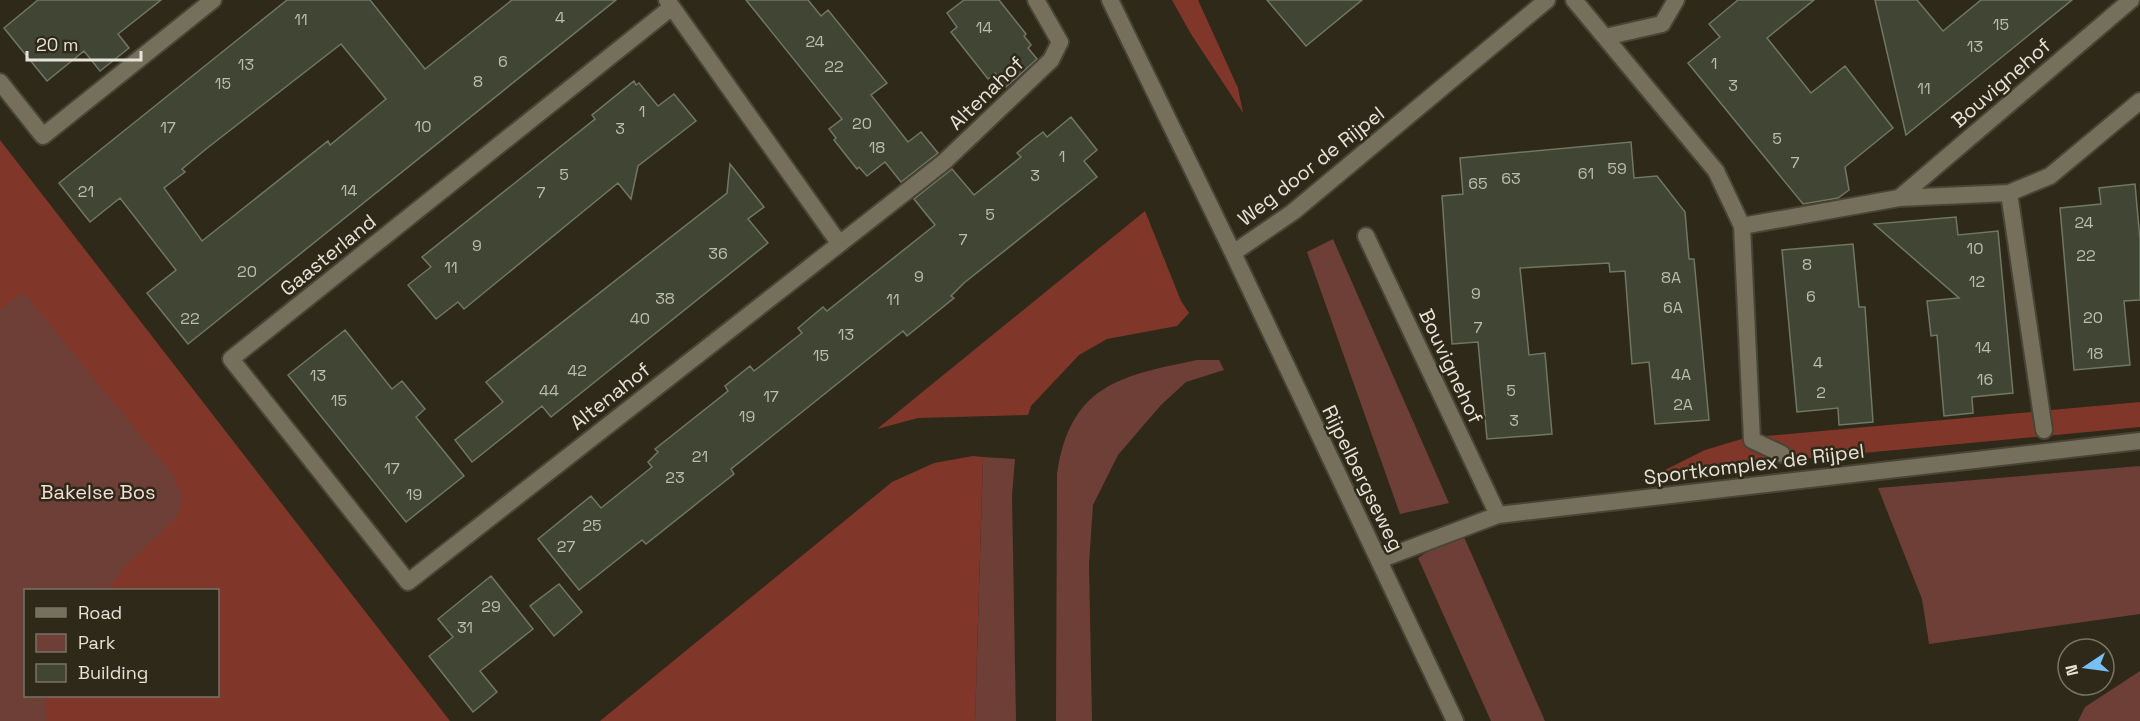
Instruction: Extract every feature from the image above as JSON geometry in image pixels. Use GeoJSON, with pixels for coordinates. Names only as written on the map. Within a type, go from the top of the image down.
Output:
{"type":"FeatureCollection","features":[{"type":"Feature","properties":{"kind":"street"},"geometry":{"type":"LineString","coordinates":[[0,82],[43,136],[213,0]]}},
{"type":"Feature","properties":{"kind":"street","name":"Altenahof"},"geometry":{"type":"LineString","coordinates":[[408,582],[944,162],[1051,60],[1060,42],[1036,0]]}},
{"type":"Feature","properties":{"kind":"street","name":"Weg door de Rijpel"},"geometry":{"type":"LineString","coordinates":[[1110,0],[1233,253],[1293,212],[1547,0]]}},
{"type":"Feature","properties":{"kind":"street"},"geometry":{"type":"LineString","coordinates":[[1574,0],[1716,171],[1742,226],[1752,440],[1782,454]]}},
{"type":"Feature","properties":{"kind":"street"},"geometry":{"type":"LineString","coordinates":[[1605,37],[1662,24],[1676,0]]}},
{"type":"Feature","properties":{"kind":"street","name":"Bouvignehof"},"geometry":{"type":"LineString","coordinates":[[1899,198],[2131,0]]}},
{"type":"Feature","properties":{"kind":"street"},"geometry":{"type":"LineString","coordinates":[[670,3],[839,243]]}},
{"type":"Feature","properties":{"kind":"street","name":"Gaasterland"},"geometry":{"type":"LineString","coordinates":[[408,582],[231,359],[670,3]]}},
{"type":"Feature","properties":{"kind":"street"},"geometry":{"type":"LineString","coordinates":[[1742,226],[1899,198],[2009,193],[2050,176],[2140,101]]}},
{"type":"Feature","properties":{"kind":"street"},"geometry":{"type":"LineString","coordinates":[[2009,193],[2044,430]]}},
{"type":"Feature","properties":{"kind":"street","name":"Bouvignehof"},"geometry":{"type":"LineString","coordinates":[[1366,236],[1498,515]]}},
{"type":"Feature","properties":{"kind":"street","name":"Rijpelbergseweg"},"geometry":{"type":"LineString","coordinates":[[1233,253],[1455,721]]}},
{"type":"Feature","properties":{"kind":"street","name":"Sportkomplex de Rijpel"},"geometry":{"type":"LineString","coordinates":[[1379,560],[1498,515],[2140,441]]}},
{"type":"Feature","properties":{"kind":"green space","name":"Bakelse Bos"},"geometry":{"type":"Polygon","coordinates":[[[0,185],[383,721],[0,721],[0,185]]]}},
{"type":"Feature","properties":{"kind":"green space"},"geometry":{"type":"Polygon","coordinates":[[[1333,239],[1449,503],[1400,514],[1307,252],[1333,239]]]}},
{"type":"Feature","properties":{"kind":"green space"},"geometry":{"type":"Polygon","coordinates":[[[1197,360],[1219,360],[1224,370],[1186,382],[1161,405],[1118,455],[1093,505],[1089,564],[1092,721],[1056,721],[1057,474],[1064,444],[1074,421],[1087,403],[1103,390],[1144,372],[1197,360]]]}},
{"type":"Feature","properties":{"kind":"green space"},"geometry":{"type":"Polygon","coordinates":[[[983,457],[1015,459],[1012,495],[1016,721],[975,721],[983,457]]]}},
{"type":"Feature","properties":{"kind":"green space"},"geometry":{"type":"Polygon","coordinates":[[[2140,466],[2140,614],[1929,644],[1922,599],[1878,488],[2140,466]]]}},
{"type":"Feature","properties":{"kind":"green space"},"geometry":{"type":"Polygon","coordinates":[[[1464,537],[1545,721],[1491,721],[1418,558],[1430,550],[1464,537]]]}},
{"type":"Feature","properties":{"kind":"green space"},"geometry":{"type":"Polygon","coordinates":[[[2140,671],[2140,721],[2078,721],[2085,707],[2100,697],[2116,697],[2116,687],[2140,671]]]}},
{"type":"Feature","properties":{"kind":"shaded area"},"geometry":{"type":"Polygon","coordinates":[[[1172,0],[1198,0],[1238,88],[1243,113],[1191,34],[1172,0]]]}},
{"type":"Feature","properties":{"kind":"shaded area"},"geometry":{"type":"Polygon","coordinates":[[[0,140],[450,721],[47,721],[45,697],[219,697],[219,589],[108,589],[126,565],[177,517],[182,499],[174,476],[23,292],[0,310],[0,140]]]}},
{"type":"Feature","properties":{"kind":"shaded area"},"geometry":{"type":"Polygon","coordinates":[[[1145,211],[1181,301],[1189,313],[1177,326],[1107,339],[1079,355],[1031,406],[1028,415],[918,418],[877,429],[1145,211]]]}},
{"type":"Feature","properties":{"kind":"shaded area"},"geometry":{"type":"Polygon","coordinates":[[[2140,402],[2140,427],[1661,472],[1705,450],[1745,438],[2140,402]]]}},
{"type":"Feature","properties":{"kind":"shaded area"},"geometry":{"type":"Polygon","coordinates":[[[973,456],[983,457],[975,721],[600,721],[892,482],[934,463],[973,456]]]}},
{"type":"Feature","properties":{"kind":"building"},"geometry":{"type":"Polygon","coordinates":[[[38,0],[161,0],[118,34],[129,48],[100,71],[84,51],[47,81],[4,28],[38,0]]]}},
{"type":"Feature","properties":{"kind":"building"},"geometry":{"type":"Polygon","coordinates":[[[287,0],[370,0],[425,69],[512,0],[616,0],[188,344],[147,293],[176,270],[120,198],[90,222],[59,183],[287,0]],[[341,44],[206,149],[182,169],[185,172],[164,188],[202,241],[328,141],[330,145],[386,99],[341,44]]]}},
{"type":"Feature","properties":{"kind":"building"},"geometry":{"type":"Polygon","coordinates":[[[746,0],[808,0],[821,16],[828,10],[887,83],[871,95],[908,142],[921,132],[938,153],[901,182],[885,162],[867,176],[859,167],[857,169],[834,140],[836,138],[829,129],[842,119],[746,0]]]}},
{"type":"Feature","properties":{"kind":"building"},"geometry":{"type":"Polygon","coordinates":[[[964,0],[999,0],[1026,34],[1024,36],[1031,45],[1028,48],[1037,59],[1006,87],[995,73],[988,79],[951,32],[957,27],[947,13],[964,0]]]}},
{"type":"Feature","properties":{"kind":"building"},"geometry":{"type":"Polygon","coordinates":[[[1267,0],[1362,0],[1306,46],[1267,0]]]}},
{"type":"Feature","properties":{"kind":"building"},"geometry":{"type":"Polygon","coordinates":[[[1738,0],[1814,0],[1767,38],[1811,93],[1845,66],[1893,128],[1845,167],[1849,190],[1838,198],[1803,204],[1688,63],[1720,37],[1709,24],[1738,0]]]}},
{"type":"Feature","properties":{"kind":"building"},"geometry":{"type":"Polygon","coordinates":[[[1875,0],[1917,0],[1943,31],[1981,0],[2072,0],[1906,135],[1875,0]]]}},
{"type":"Feature","properties":{"kind":"building"},"geometry":{"type":"Polygon","coordinates":[[[634,81],[636,85],[639,83],[658,106],[674,94],[696,121],[638,166],[631,199],[618,183],[464,309],[458,302],[436,319],[408,285],[431,267],[422,257],[595,119],[592,115],[634,81]]]}},
{"type":"Feature","properties":{"kind":"building"},"geometry":{"type":"Polygon","coordinates":[[[1071,117],[1097,150],[1084,161],[1097,177],[964,283],[951,296],[954,298],[907,336],[903,331],[731,469],[734,474],[646,544],[642,540],[579,590],[538,539],[591,496],[601,508],[652,467],[648,462],[658,452],[655,449],[728,391],[725,386],[750,366],[754,371],[802,333],[798,328],[823,307],[827,311],[935,225],[914,199],[952,169],[974,195],[1021,157],[1017,153],[1030,142],[1043,132],[1047,137],[1071,117]]]}},
{"type":"Feature","properties":{"kind":"building"},"geometry":{"type":"Polygon","coordinates":[[[1631,142],[1634,178],[1657,176],[1685,212],[1689,259],[1694,259],[1709,420],[1655,424],[1649,362],[1632,364],[1625,271],[1610,272],[1609,263],[1520,268],[1529,355],[1545,353],[1552,434],[1487,439],[1478,342],[1452,344],[1442,196],[1463,194],[1460,158],[1631,142]]]}},
{"type":"Feature","properties":{"kind":"building"},"geometry":{"type":"Polygon","coordinates":[[[730,164],[764,207],[748,219],[768,243],[551,417],[542,406],[472,462],[455,440],[503,402],[486,382],[727,193],[730,164]]]}},
{"type":"Feature","properties":{"kind":"building"},"geometry":{"type":"Polygon","coordinates":[[[2135,184],[2140,240],[2140,300],[2124,301],[2130,365],[2074,370],[2060,208],[2101,204],[2099,188],[2135,184]]]}},
{"type":"Feature","properties":{"kind":"building"},"geometry":{"type":"Polygon","coordinates":[[[1956,217],[1958,235],[1998,231],[2013,393],[1972,397],[1973,413],[1944,416],[1937,335],[1931,336],[1927,301],[1959,298],[1874,224],[1956,217]]]}},
{"type":"Feature","properties":{"kind":"building"},"geometry":{"type":"Polygon","coordinates":[[[1853,244],[1859,307],[1865,307],[1873,422],[1839,425],[1838,408],[1797,412],[1782,250],[1853,244]]]}},
{"type":"Feature","properties":{"kind":"building"},"geometry":{"type":"Polygon","coordinates":[[[345,330],[392,389],[402,381],[425,409],[416,417],[464,476],[406,522],[288,375],[345,330]]]}},
{"type":"Feature","properties":{"kind":"building"},"geometry":{"type":"Polygon","coordinates":[[[491,576],[533,629],[480,671],[497,692],[473,712],[429,656],[453,637],[438,619],[491,576]]]}},
{"type":"Feature","properties":{"kind":"building"},"geometry":{"type":"Polygon","coordinates":[[[559,584],[582,612],[554,636],[530,606],[559,584]]]}}]}
